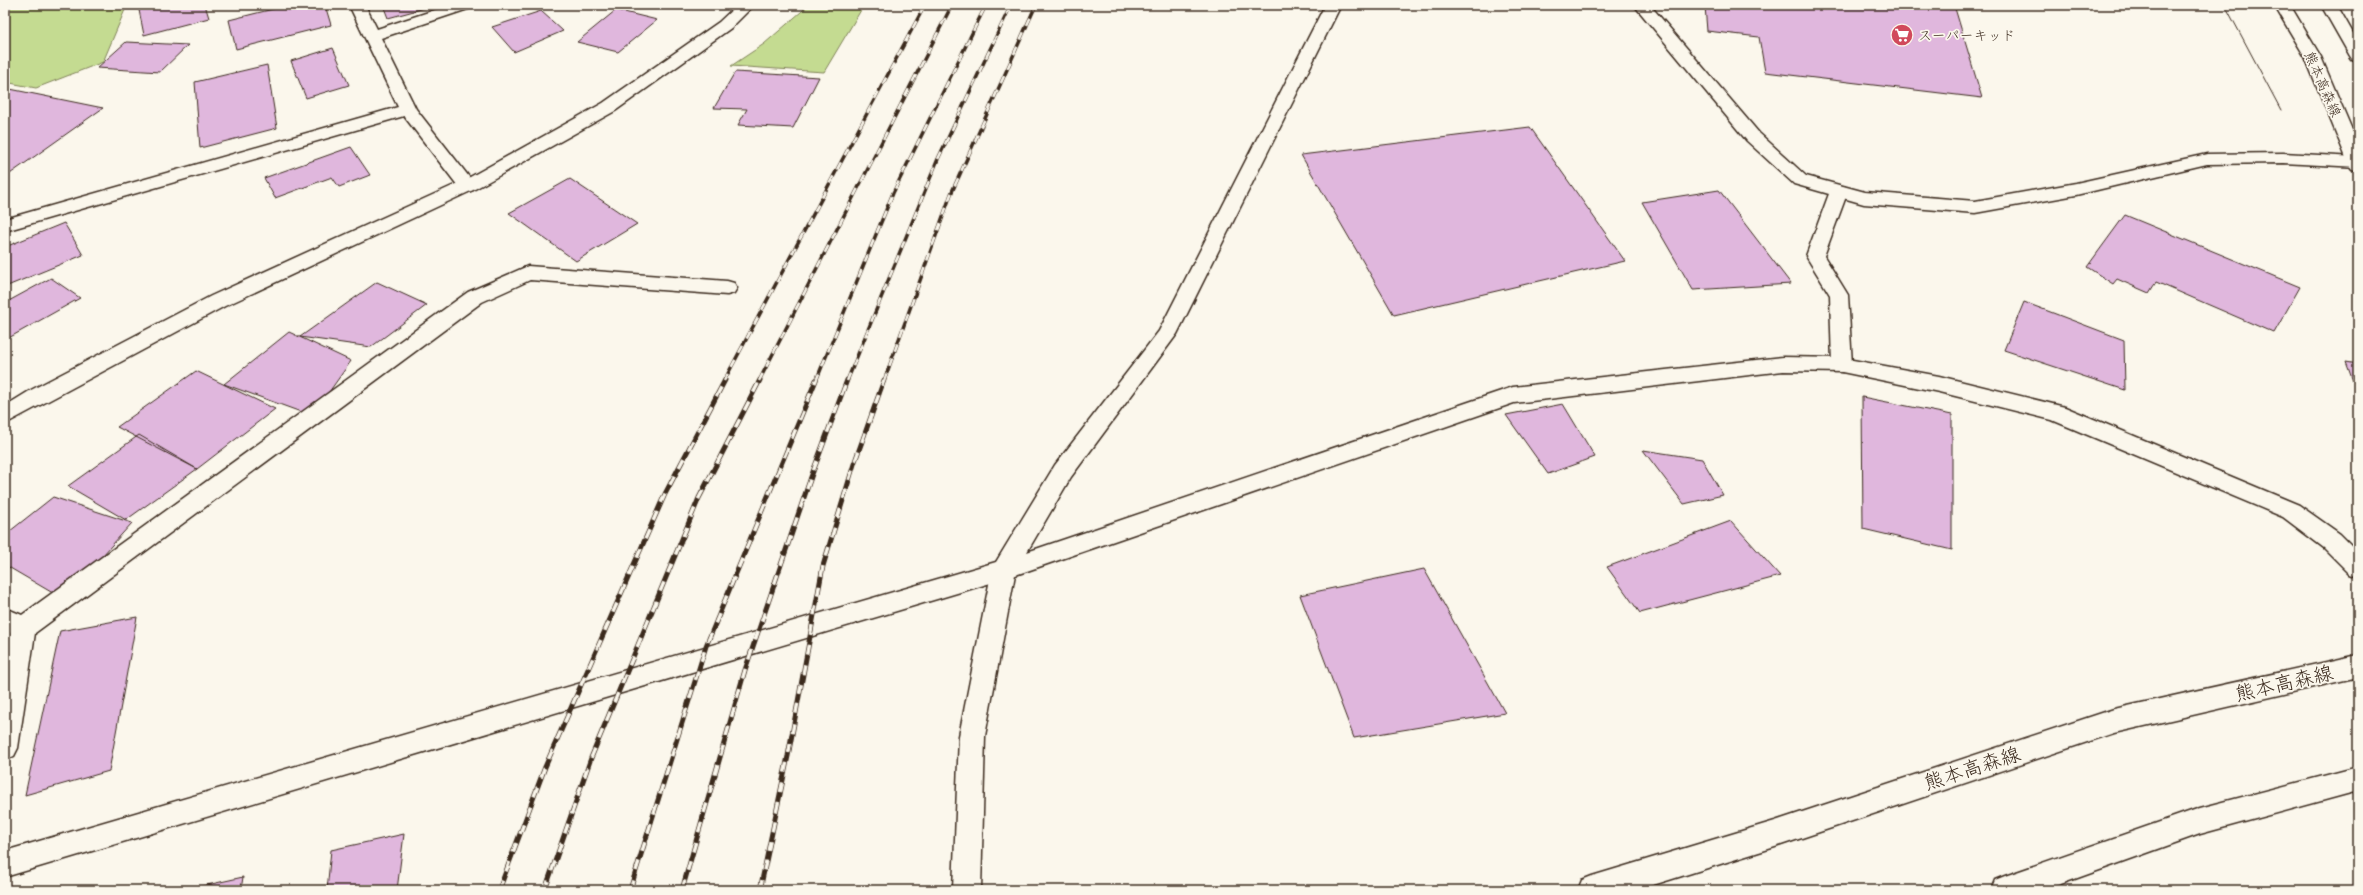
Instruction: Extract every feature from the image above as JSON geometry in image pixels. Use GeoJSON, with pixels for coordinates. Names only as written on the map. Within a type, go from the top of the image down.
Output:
{"type":"FeatureCollection","features":[{"type":"Feature","properties":{"kind":"street"},"geometry":{"type":"LineString","coordinates":[[357,5],[408,110],[468,186]]}},
{"type":"Feature","properties":{"kind":"street"},"geometry":{"type":"LineString","coordinates":[[372,36],[465,5]]}},
{"type":"Feature","properties":{"kind":"street"},"geometry":{"type":"LineString","coordinates":[[5,416],[39,395],[218,301],[468,186],[609,107],[725,25],[746,5]]}},
{"type":"Feature","properties":{"kind":"street"},"geometry":{"type":"LineString","coordinates":[[967,890],[972,736],[1004,569],[1063,471],[1167,334],[1332,5]]}},
{"type":"Feature","properties":{"kind":"street"},"geometry":{"type":"LineString","coordinates":[[1642,5],[1753,137],[1800,180],[1864,198],[1975,207],[2076,189],[2207,159],[2283,158],[2357,164]]}},
{"type":"Feature","properties":{"kind":"street","name":"熊本高森線"},"geometry":{"type":"LineString","coordinates":[[2282,5],[2313,57],[2357,164]]}},
{"type":"Feature","properties":{"kind":"street"},"geometry":{"type":"LineString","coordinates":[[2329,5],[2358,56]]}},
{"type":"Feature","properties":{"kind":"street"},"geometry":{"type":"LineString","coordinates":[[5,225],[408,110]]}},
{"type":"Feature","properties":{"kind":"street"},"geometry":{"type":"LineString","coordinates":[[5,748],[14,623],[475,297],[528,273],[727,288]]}},
{"type":"Feature","properties":{"kind":"street"},"geometry":{"type":"LineString","coordinates":[[5,864],[1004,569],[1513,395],[1783,364],[1842,365],[1939,384],[2057,413],[2291,511],[2332,541],[2358,568]]}},
{"type":"Feature","properties":{"kind":"street","name":"熊本高森線"},"geometry":{"type":"LineString","coordinates":[[1592,890],[1775,834],[2114,721],[2358,666]]}},
{"type":"Feature","properties":{"kind":"street"},"geometry":{"type":"LineString","coordinates":[[2006,890],[2200,821],[2358,779]]}},
{"type":"Feature","properties":{"kind":"lane"},"geometry":{"type":"LineString","coordinates":[[1838,191],[1815,256],[1839,295],[1842,365]]}},
{"type":"Feature","properties":{"kind":"green space"},"geometry":{"type":"Polygon","coordinates":[[[5,5],[127,5],[103,62],[36,88],[5,82],[5,5]]]}},
{"type":"Feature","properties":{"kind":"green space"},"geometry":{"type":"Polygon","coordinates":[[[809,5],[864,5],[824,72],[731,66],[764,44],[809,5]]]}},
{"type":"Feature","properties":{"kind":"building"},"geometry":{"type":"Polygon","coordinates":[[[160,5],[205,5],[209,18],[144,35],[139,10],[160,5]]]}},
{"type":"Feature","properties":{"kind":"building"},"geometry":{"type":"Polygon","coordinates":[[[289,5],[325,5],[331,25],[236,49],[229,20],[289,5]]]}},
{"type":"Feature","properties":{"kind":"building"},"geometry":{"type":"Polygon","coordinates":[[[383,5],[436,5],[388,18],[383,5]]]}},
{"type":"Feature","properties":{"kind":"building"},"geometry":{"type":"Polygon","coordinates":[[[1696,5],[1954,5],[1982,98],[1765,72],[1759,37],[1707,31],[1705,6],[1696,5]]]}},
{"type":"Feature","properties":{"kind":"building"},"geometry":{"type":"Polygon","coordinates":[[[616,10],[657,20],[618,52],[577,42],[616,10]]]}},
{"type":"Feature","properties":{"kind":"building"},"geometry":{"type":"Polygon","coordinates":[[[541,11],[563,31],[514,52],[492,27],[541,11]]]}},
{"type":"Feature","properties":{"kind":"building"},"geometry":{"type":"Polygon","coordinates":[[[126,42],[188,45],[160,72],[97,68],[126,42]]]}},
{"type":"Feature","properties":{"kind":"building"},"geometry":{"type":"Polygon","coordinates":[[[333,48],[349,85],[306,98],[291,61],[333,48]]]}},
{"type":"Feature","properties":{"kind":"building"},"geometry":{"type":"Polygon","coordinates":[[[267,65],[277,128],[200,148],[195,82],[267,65]]]}},
{"type":"Feature","properties":{"kind":"building"},"geometry":{"type":"Polygon","coordinates":[[[735,72],[819,77],[793,128],[738,125],[747,109],[714,108],[735,72]]]}},
{"type":"Feature","properties":{"kind":"building"},"geometry":{"type":"Polygon","coordinates":[[[5,88],[103,108],[7,176],[5,175],[5,88]]]}},
{"type":"Feature","properties":{"kind":"building"},"geometry":{"type":"Polygon","coordinates":[[[1530,127],[1625,261],[1394,315],[1301,155],[1530,127]]]}},
{"type":"Feature","properties":{"kind":"building"},"geometry":{"type":"Polygon","coordinates":[[[351,147],[370,175],[339,187],[332,177],[275,198],[264,178],[351,147]]]}},
{"type":"Feature","properties":{"kind":"building"},"geometry":{"type":"Polygon","coordinates":[[[570,179],[637,224],[576,261],[509,213],[570,179]]]}},
{"type":"Feature","properties":{"kind":"building"},"geometry":{"type":"Polygon","coordinates":[[[1719,190],[1791,284],[1693,290],[1642,202],[1719,190]]]}},
{"type":"Feature","properties":{"kind":"building"},"geometry":{"type":"Polygon","coordinates":[[[2125,215],[2300,287],[2274,333],[2156,282],[2149,293],[2117,279],[2113,284],[2087,267],[2125,215]]]}},
{"type":"Feature","properties":{"kind":"building"},"geometry":{"type":"Polygon","coordinates":[[[64,223],[83,255],[5,287],[5,247],[64,223]]]}},
{"type":"Feature","properties":{"kind":"building"},"geometry":{"type":"Polygon","coordinates":[[[51,278],[80,298],[5,340],[5,303],[51,278]]]}},
{"type":"Feature","properties":{"kind":"building"},"geometry":{"type":"Polygon","coordinates":[[[377,282],[427,305],[371,347],[300,337],[377,282]]]}},
{"type":"Feature","properties":{"kind":"building"},"geometry":{"type":"Polygon","coordinates":[[[2024,302],[2124,340],[2125,390],[2004,350],[2024,302]]]}},
{"type":"Feature","properties":{"kind":"building"},"geometry":{"type":"Polygon","coordinates":[[[289,332],[351,361],[312,416],[224,384],[289,332]]]}},
{"type":"Feature","properties":{"kind":"building"},"geometry":{"type":"Polygon","coordinates":[[[2346,362],[2358,364],[2358,395],[2346,362]]]}},
{"type":"Feature","properties":{"kind":"building"},"geometry":{"type":"Polygon","coordinates":[[[196,371],[275,409],[197,469],[117,427],[196,371]]]}},
{"type":"Feature","properties":{"kind":"building"},"geometry":{"type":"Polygon","coordinates":[[[1862,397],[1952,415],[1952,550],[1863,529],[1862,397]]]}},
{"type":"Feature","properties":{"kind":"building"},"geometry":{"type":"Polygon","coordinates":[[[1563,404],[1595,457],[1548,474],[1506,415],[1563,404]]]}},
{"type":"Feature","properties":{"kind":"building"},"geometry":{"type":"Polygon","coordinates":[[[139,435],[197,469],[126,520],[68,486],[139,435]]]}},
{"type":"Feature","properties":{"kind":"building"},"geometry":{"type":"Polygon","coordinates":[[[1643,450],[1702,459],[1723,495],[1684,504],[1643,450]]]}},
{"type":"Feature","properties":{"kind":"building"},"geometry":{"type":"Polygon","coordinates":[[[53,497],[132,523],[63,599],[5,565],[5,535],[53,497]]]}},
{"type":"Feature","properties":{"kind":"building"},"geometry":{"type":"Polygon","coordinates":[[[1731,521],[1780,576],[1640,613],[1607,567],[1731,521]]]}},
{"type":"Feature","properties":{"kind":"building"},"geometry":{"type":"Polygon","coordinates":[[[1424,569],[1505,713],[1354,738],[1300,595],[1424,569]]]}},
{"type":"Feature","properties":{"kind":"building"},"geometry":{"type":"Polygon","coordinates":[[[137,617],[109,771],[25,795],[60,631],[137,617]]]}},
{"type":"Feature","properties":{"kind":"building"},"geometry":{"type":"Polygon","coordinates":[[[404,834],[397,890],[327,890],[331,850],[404,834]]]}},
{"type":"Feature","properties":{"kind":"building"},"geometry":{"type":"Polygon","coordinates":[[[243,877],[241,890],[189,890],[189,889],[243,877]]]}},
{"type":"Feature","properties":{"kind":"tram line"},"geometry":{"type":"LineString","coordinates":[[2225,5],[2281,110]]}},
{"type":"Feature","properties":{"kind":"railway"},"geometry":{"type":"LineString","coordinates":[[724,381],[925,5]]}},
{"type":"Feature","properties":{"kind":"railway"},"geometry":{"type":"LineString","coordinates":[[759,381],[952,5]]}},
{"type":"Feature","properties":{"kind":"railway"},"geometry":{"type":"LineString","coordinates":[[816,381],[893,193],[986,5]]}},
{"type":"Feature","properties":{"kind":"railway"},"geometry":{"type":"LineString","coordinates":[[847,381],[938,159],[1011,5]]}},
{"type":"Feature","properties":{"kind":"railway"},"geometry":{"type":"LineString","coordinates":[[884,381],[951,194],[1036,5]]}},
{"type":"Feature","properties":{"kind":"railway"},"geometry":{"type":"LineString","coordinates":[[499,890],[545,767],[665,494],[725,380]]}},
{"type":"Feature","properties":{"kind":"railway"},"geometry":{"type":"LineString","coordinates":[[545,890],[591,758],[699,498],[760,380]]}},
{"type":"Feature","properties":{"kind":"railway"},"geometry":{"type":"LineString","coordinates":[[630,890],[706,646],[816,380]]}},
{"type":"Feature","properties":{"kind":"railway"},"geometry":{"type":"LineString","coordinates":[[682,890],[745,670],[811,477],[847,380]]}},
{"type":"Feature","properties":{"kind":"railway"},"geometry":{"type":"LineString","coordinates":[[760,890],[788,756],[823,566],[854,464],[884,380]]}},
{"type":"Feature","properties":{"kind":"place","name":"スーパーキッド"},"geometry":{"type":"Point","coordinates":[1902,35]}}]}
